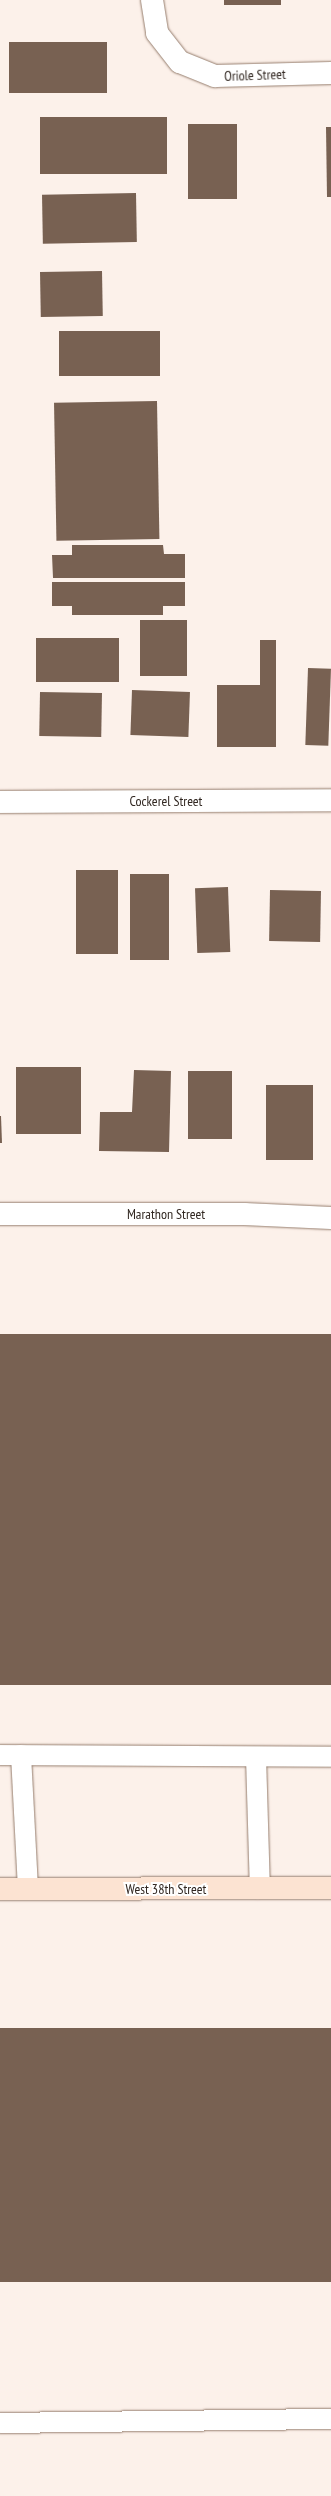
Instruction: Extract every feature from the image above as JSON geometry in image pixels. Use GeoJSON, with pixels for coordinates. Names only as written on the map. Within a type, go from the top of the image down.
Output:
{"type":"FeatureCollection","features":[{"type":"Feature","properties":{"kind":"street","name":"Oriole Street"},"geometry":{"type":"LineString","coordinates":[[152,0],[157,33],[180,62],[215,76],[331,73]]}},
{"type":"Feature","properties":{"kind":"street","name":"Cockerel Street"},"geometry":{"type":"LineString","coordinates":[[0,802],[331,800]]}},
{"type":"Feature","properties":{"kind":"street","name":"Marathon Street"},"geometry":{"type":"LineString","coordinates":[[0,1214],[244,1214],[331,1218]]}},
{"type":"Feature","properties":{"kind":"street","name":"West 38th Street"},"geometry":{"type":"LineString","coordinates":[[0,1889],[331,1888]]}},
{"type":"Feature","properties":{"kind":"lane"},"geometry":{"type":"LineString","coordinates":[[0,1754],[331,1757]]}},
{"type":"Feature","properties":{"kind":"lane"},"geometry":{"type":"LineString","coordinates":[[21,1755],[28,1889]]}},
{"type":"Feature","properties":{"kind":"lane"},"geometry":{"type":"LineString","coordinates":[[256,1757],[260,1889]]}},
{"type":"Feature","properties":{"kind":"lane"},"geometry":{"type":"LineString","coordinates":[[0,2423],[331,2419]]}},
{"type":"Feature","properties":{"kind":"building"},"geometry":{"type":"Polygon","coordinates":[[[224,0],[281,0],[281,5],[224,5],[224,0]]]}},
{"type":"Feature","properties":{"kind":"building"},"geometry":{"type":"Polygon","coordinates":[[[9,42],[107,42],[107,93],[9,93],[9,42]]]}},
{"type":"Feature","properties":{"kind":"building"},"geometry":{"type":"Polygon","coordinates":[[[40,117],[167,117],[167,174],[40,174],[40,117]]]}},
{"type":"Feature","properties":{"kind":"building"},"geometry":{"type":"Polygon","coordinates":[[[188,124],[237,124],[237,199],[188,199],[188,124]]]}},
{"type":"Feature","properties":{"kind":"building"},"geometry":{"type":"Polygon","coordinates":[[[326,127],[331,127],[331,197],[327,197],[326,127]]]}},
{"type":"Feature","properties":{"kind":"building"},"geometry":{"type":"Polygon","coordinates":[[[136,193],[137,242],[43,244],[42,195],[136,193]]]}},
{"type":"Feature","properties":{"kind":"building"},"geometry":{"type":"Polygon","coordinates":[[[102,271],[103,316],[41,317],[40,272],[102,271]]]}},
{"type":"Feature","properties":{"kind":"building"},"geometry":{"type":"Polygon","coordinates":[[[59,331],[160,331],[160,376],[59,376],[59,331]]]}},
{"type":"Feature","properties":{"kind":"building"},"geometry":{"type":"Polygon","coordinates":[[[157,401],[159,539],[56,541],[54,403],[157,401]]]}},
{"type":"Feature","properties":{"kind":"building"},"geometry":{"type":"Polygon","coordinates":[[[72,545],[163,545],[164,554],[185,554],[185,578],[53,578],[52,555],[72,555],[72,545]]]}},
{"type":"Feature","properties":{"kind":"building"},"geometry":{"type":"Polygon","coordinates":[[[52,582],[185,582],[185,606],[163,606],[163,615],[72,615],[72,606],[52,606],[52,582]]]}},
{"type":"Feature","properties":{"kind":"building"},"geometry":{"type":"Polygon","coordinates":[[[140,620],[187,620],[187,676],[140,676],[140,620]]]}},
{"type":"Feature","properties":{"kind":"building"},"geometry":{"type":"Polygon","coordinates":[[[36,638],[119,638],[119,682],[36,682],[36,638]]]}},
{"type":"Feature","properties":{"kind":"building"},"geometry":{"type":"Polygon","coordinates":[[[260,640],[276,640],[276,747],[217,747],[217,685],[260,685],[260,640]]]}},
{"type":"Feature","properties":{"kind":"building"},"geometry":{"type":"Polygon","coordinates":[[[308,668],[331,669],[328,746],[305,745],[308,668]]]}},
{"type":"Feature","properties":{"kind":"building"},"geometry":{"type":"Polygon","coordinates":[[[132,690],[190,692],[188,737],[130,735],[132,690]]]}},
{"type":"Feature","properties":{"kind":"building"},"geometry":{"type":"Polygon","coordinates":[[[40,692],[102,693],[101,737],[39,736],[40,692]]]}},
{"type":"Feature","properties":{"kind":"building"},"geometry":{"type":"Polygon","coordinates":[[[76,870],[118,870],[118,954],[76,954],[76,870]]]}},
{"type":"Feature","properties":{"kind":"building"},"geometry":{"type":"Polygon","coordinates":[[[130,874],[169,874],[169,960],[130,960],[130,874]]]}},
{"type":"Feature","properties":{"kind":"building"},"geometry":{"type":"Polygon","coordinates":[[[228,887],[230,952],[197,953],[195,888],[228,887]]]}},
{"type":"Feature","properties":{"kind":"building"},"geometry":{"type":"Polygon","coordinates":[[[270,890],[321,891],[320,942],[269,941],[270,890]]]}},
{"type":"Feature","properties":{"kind":"building"},"geometry":{"type":"Polygon","coordinates":[[[16,1067],[81,1067],[81,1134],[16,1134],[16,1067]]]}},
{"type":"Feature","properties":{"kind":"building"},"geometry":{"type":"Polygon","coordinates":[[[134,1070],[171,1071],[169,1152],[99,1151],[100,1112],[132,1112],[134,1070]]]}},
{"type":"Feature","properties":{"kind":"building"},"geometry":{"type":"Polygon","coordinates":[[[188,1071],[232,1071],[232,1139],[188,1139],[188,1071]]]}},
{"type":"Feature","properties":{"kind":"building"},"geometry":{"type":"Polygon","coordinates":[[[266,1085],[313,1085],[313,1160],[266,1160],[266,1085]]]}},
{"type":"Feature","properties":{"kind":"building"},"geometry":{"type":"Polygon","coordinates":[[[1,1116],[2,1143],[0,1143],[1,1116]]]}},
{"type":"Feature","properties":{"kind":"building"},"geometry":{"type":"Polygon","coordinates":[[[0,1334],[331,1334],[331,1685],[0,1685],[0,1334]]]}},
{"type":"Feature","properties":{"kind":"building"},"geometry":{"type":"Polygon","coordinates":[[[0,2028],[331,2028],[331,2282],[0,2282],[0,2028]]]}}]}
